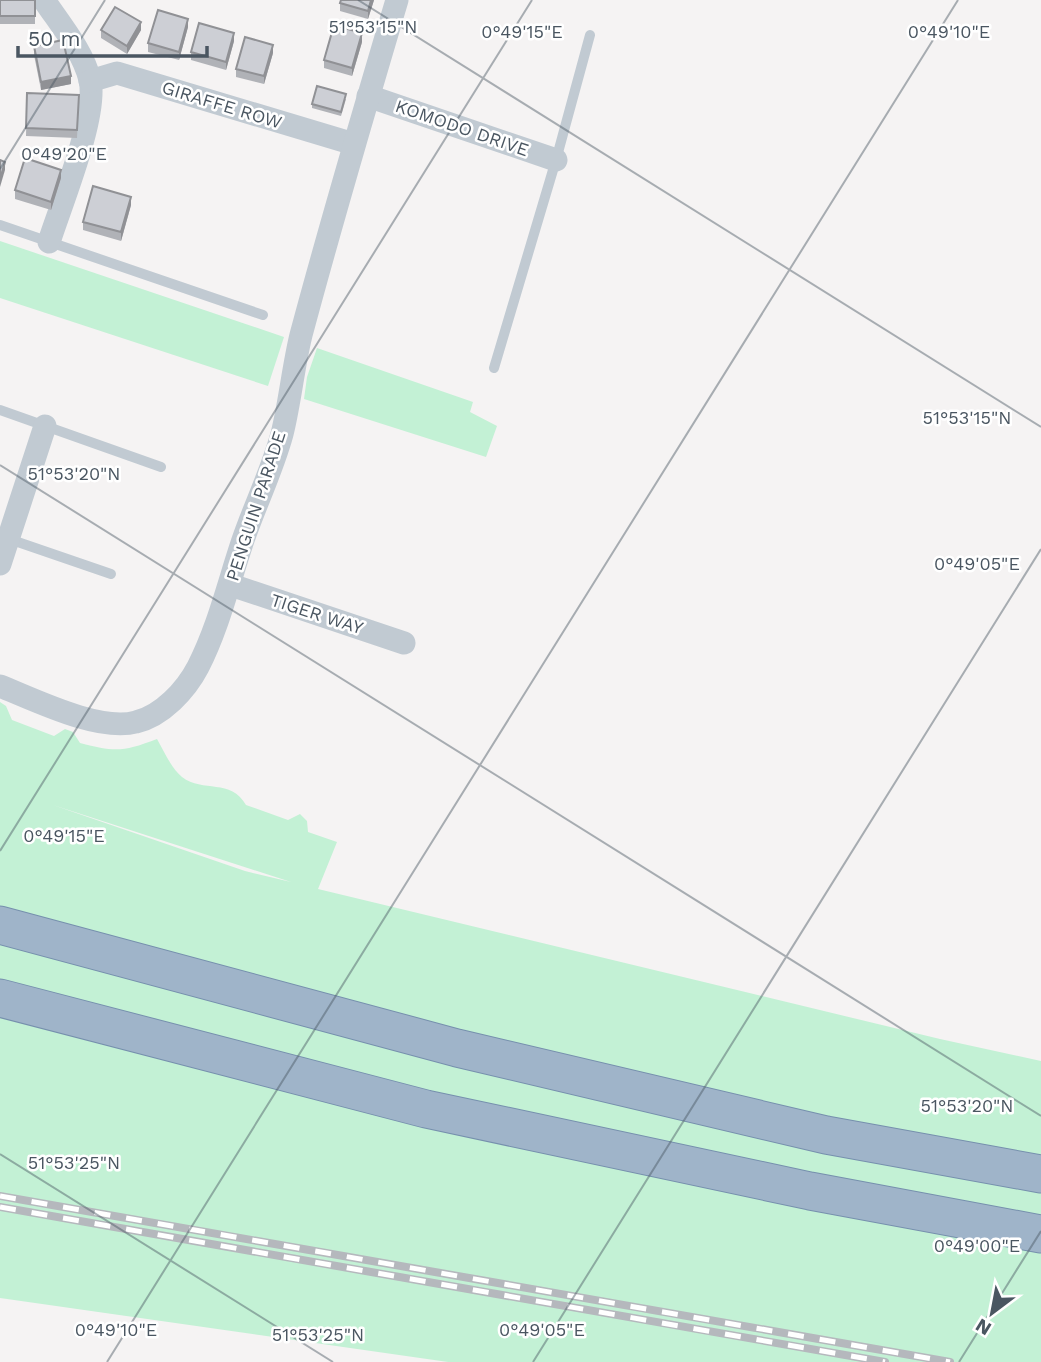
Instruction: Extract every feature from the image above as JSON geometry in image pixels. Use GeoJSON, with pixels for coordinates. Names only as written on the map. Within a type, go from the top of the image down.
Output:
{"type":"FeatureCollection","features":[{"type":"Feature","properties":{"kind":"highway"},"geometry":{"type":"LineString","coordinates":[[0,925],[497,1057],[826,1135],[1041,1174]]}},
{"type":"Feature","properties":{"kind":"highway"},"geometry":{"type":"LineString","coordinates":[[0,998],[426,1109],[810,1191],[1041,1234]]}},
{"type":"Feature","properties":{"kind":"street"},"geometry":{"type":"LineString","coordinates":[[44,0],[76,49],[90,81],[88,121],[49,242]]}},
{"type":"Feature","properties":{"kind":"street","name":"PENGUIN PARADE"},"geometry":{"type":"LineString","coordinates":[[0,686],[74,716],[136,723],[163,709],[183,690],[198,668],[231,585],[242,545],[282,434],[301,335],[397,0]]}},
{"type":"Feature","properties":{"kind":"street","name":"GIRAFFE ROW"},"geometry":{"type":"LineString","coordinates":[[90,81],[117,73],[354,144]]}},
{"type":"Feature","properties":{"kind":"street","name":"KOMODO DRIVE"},"geometry":{"type":"LineString","coordinates":[[368,96],[556,160]]}},
{"type":"Feature","properties":{"kind":"street"},"geometry":{"type":"LineString","coordinates":[[0,564],[9,523],[45,426]]}},
{"type":"Feature","properties":{"kind":"street","name":"TIGER WAY"},"geometry":{"type":"LineString","coordinates":[[231,585],[404,643]]}},
{"type":"Feature","properties":{"kind":"lane"},"geometry":{"type":"LineString","coordinates":[[494,368],[590,35]]}},
{"type":"Feature","properties":{"kind":"lane"},"geometry":{"type":"LineString","coordinates":[[0,225],[263,315]]}},
{"type":"Feature","properties":{"kind":"lane"},"geometry":{"type":"LineString","coordinates":[[0,411],[161,467]]}},
{"type":"Feature","properties":{"kind":"lane"},"geometry":{"type":"LineString","coordinates":[[9,523],[111,574]]}},
{"type":"Feature","properties":{"kind":"green space"},"geometry":{"type":"Polygon","coordinates":[[[0,241],[284,337],[268,386],[0,298],[0,241]]]}},
{"type":"Feature","properties":{"kind":"green space"},"geometry":{"type":"Polygon","coordinates":[[[317,348],[473,402],[470,412],[497,426],[486,457],[304,399],[307,377],[317,348]]]}},
{"type":"Feature","properties":{"kind":"green space"},"geometry":{"type":"Polygon","coordinates":[[[0,702],[6,706],[12,720],[54,736],[65,729],[73,732],[80,743],[92,746],[119,749],[157,739],[174,769],[190,782],[233,791],[246,805],[288,820],[300,814],[307,821],[308,832],[337,842],[318,889],[1041,1061],[1041,1362],[448,1362],[0,1298],[0,702]],[[53,805],[245,871],[291,882],[53,805]]]}},
{"type":"Feature","properties":{"kind":"building"},"geometry":{"type":"Polygon","coordinates":[[[0,0],[35,0],[35,16],[0,16],[0,0]]]}},
{"type":"Feature","properties":{"kind":"building"},"geometry":{"type":"Polygon","coordinates":[[[341,0],[371,0],[368,11],[340,3],[341,0]]]}},
{"type":"Feature","properties":{"kind":"building"},"geometry":{"type":"Polygon","coordinates":[[[115,7],[141,22],[127,46],[101,30],[115,7]]]}},
{"type":"Feature","properties":{"kind":"building"},"geometry":{"type":"Polygon","coordinates":[[[158,10],[188,19],[179,52],[148,43],[158,10]]]}},
{"type":"Feature","properties":{"kind":"building"},"geometry":{"type":"Polygon","coordinates":[[[199,23],[234,33],[226,62],[191,52],[199,23]]]}},
{"type":"Feature","properties":{"kind":"building"},"geometry":{"type":"Polygon","coordinates":[[[334,25],[362,33],[352,68],[324,60],[334,25]]]}},
{"type":"Feature","properties":{"kind":"building"},"geometry":{"type":"Polygon","coordinates":[[[245,37],[273,45],[264,76],[236,69],[245,37]]]}},
{"type":"Feature","properties":{"kind":"building"},"geometry":{"type":"Polygon","coordinates":[[[63,40],[71,76],[41,82],[34,46],[63,40]]]}},
{"type":"Feature","properties":{"kind":"building"},"geometry":{"type":"Polygon","coordinates":[[[317,86],[346,94],[341,112],[312,104],[317,86]]]}},
{"type":"Feature","properties":{"kind":"building"},"geometry":{"type":"Polygon","coordinates":[[[27,93],[79,95],[77,130],[26,128],[27,93]]]}},
{"type":"Feature","properties":{"kind":"building"},"geometry":{"type":"Polygon","coordinates":[[[25,158],[61,170],[51,202],[15,190],[25,158]]]}},
{"type":"Feature","properties":{"kind":"building"},"geometry":{"type":"Polygon","coordinates":[[[0,160],[5,162],[0,179],[0,160]]]}},
{"type":"Feature","properties":{"kind":"building"},"geometry":{"type":"Polygon","coordinates":[[[93,186],[131,197],[121,232],[83,222],[93,186]]]}},
{"type":"Feature","properties":{"kind":"railway"},"geometry":{"type":"LineString","coordinates":[[0,1196],[950,1362]]}},
{"type":"Feature","properties":{"kind":"railway"},"geometry":{"type":"LineString","coordinates":[[0,1207],[885,1362]]}}]}
